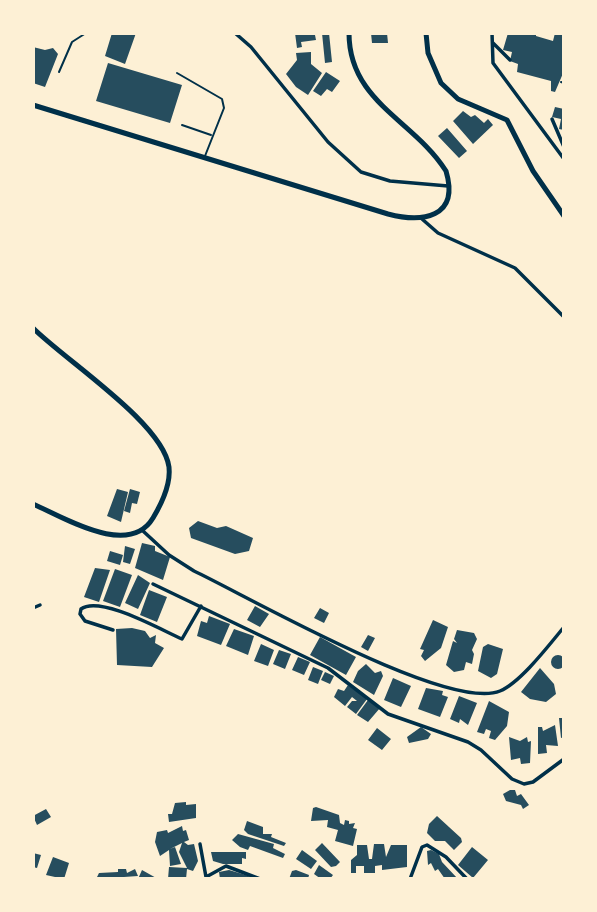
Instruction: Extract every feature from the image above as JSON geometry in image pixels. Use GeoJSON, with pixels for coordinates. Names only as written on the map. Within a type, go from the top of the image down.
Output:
{"type":"FeatureCollection","features":[{"type":"Feature","properties":{"kind":"street"},"geometry":{"type":"LineString","coordinates":[[235,33],[251,47],[328,142],[361,172],[397,182],[448,186]]}},
{"type":"Feature","properties":{"kind":"street"},"geometry":{"type":"LineString","coordinates":[[349,33],[353,62],[364,88],[446,171],[448,186],[443,207],[422,219]]}},
{"type":"Feature","properties":{"kind":"street"},"geometry":{"type":"LineString","coordinates":[[426,33],[428,53],[441,83],[458,99],[494,113],[509,123],[533,171],[564,216]]}},
{"type":"Feature","properties":{"kind":"street"},"geometry":{"type":"LineString","coordinates":[[492,35],[497,49],[510,60]]}},
{"type":"Feature","properties":{"kind":"street"},"geometry":{"type":"LineString","coordinates":[[492,35],[494,63],[564,159]]}},
{"type":"Feature","properties":{"kind":"street"},"geometry":{"type":"LineString","coordinates":[[33,105],[388,214],[422,219],[443,235],[515,268],[564,317]]}},
{"type":"Feature","properties":{"kind":"street"},"geometry":{"type":"LineString","coordinates":[[552,119],[564,147]]}},
{"type":"Feature","properties":{"kind":"street"},"geometry":{"type":"LineString","coordinates":[[33,328],[117,400],[158,443],[168,464],[167,488],[157,512],[143,531],[131,535],[102,532],[33,505]]}},
{"type":"Feature","properties":{"kind":"street"},"geometry":{"type":"LineString","coordinates":[[143,531],[169,555],[194,571],[352,649],[443,688],[483,694],[502,690],[528,667],[564,627]]}},
{"type":"Feature","properties":{"kind":"street"},"geometry":{"type":"LineString","coordinates":[[153,584],[323,665],[388,714],[468,742],[481,750],[506,775],[521,783],[533,782],[564,759]]}},
{"type":"Feature","properties":{"kind":"street"},"geometry":{"type":"LineString","coordinates":[[33,608],[40,605]]}},
{"type":"Feature","properties":{"kind":"street"},"geometry":{"type":"LineString","coordinates":[[113,630],[85,621],[80,614],[81,610],[89,606],[119,611],[181,639],[201,606]]}},
{"type":"Feature","properties":{"kind":"street"},"geometry":{"type":"LineString","coordinates":[[200,844],[206,878],[226,866],[260,879]]}},
{"type":"Feature","properties":{"kind":"street"},"geometry":{"type":"LineString","coordinates":[[410,879],[422,847],[427,845],[446,857],[467,879]]}},
{"type":"Feature","properties":{"kind":"lane"},"geometry":{"type":"LineString","coordinates":[[59,72],[72,42],[86,33]]}},
{"type":"Feature","properties":{"kind":"lane"},"geometry":{"type":"LineString","coordinates":[[177,73],[222,99],[224,108],[204,157]]}},
{"type":"Feature","properties":{"kind":"lane"},"geometry":{"type":"LineString","coordinates":[[183,125],[212,135]]}},
{"type":"Feature","properties":{"kind":"building"},"geometry":{"type":"Polygon","coordinates":[[[112,33],[136,33],[125,64],[105,56],[112,33]]]}},
{"type":"Feature","properties":{"kind":"building"},"geometry":{"type":"Polygon","coordinates":[[[295,33],[315,35],[316,40],[301,42],[302,47],[297,48],[295,33]]]}},
{"type":"Feature","properties":{"kind":"building"},"geometry":{"type":"Polygon","coordinates":[[[322,33],[329,33],[332,62],[325,63],[322,33]]]}},
{"type":"Feature","properties":{"kind":"building"},"geometry":{"type":"Polygon","coordinates":[[[371,33],[387,33],[388,43],[372,43],[371,33]]]}},
{"type":"Feature","properties":{"kind":"building"},"geometry":{"type":"Polygon","coordinates":[[[508,33],[536,33],[536,36],[553,41],[555,33],[564,34],[564,71],[555,92],[551,91],[551,81],[517,72],[518,64],[510,61],[512,52],[503,50],[508,33]]]}},
{"type":"Feature","properties":{"kind":"building"},"geometry":{"type":"Polygon","coordinates":[[[33,47],[45,50],[53,48],[58,54],[45,87],[33,83],[33,47]]]}},
{"type":"Feature","properties":{"kind":"building"},"geometry":{"type":"Polygon","coordinates":[[[311,52],[311,64],[322,73],[308,95],[296,87],[286,74],[297,60],[296,53],[311,52]]]}},
{"type":"Feature","properties":{"kind":"building"},"geometry":{"type":"Polygon","coordinates":[[[108,63],[182,85],[170,123],[96,101],[108,63]]]}},
{"type":"Feature","properties":{"kind":"building"},"geometry":{"type":"Polygon","coordinates":[[[326,72],[340,81],[332,92],[327,89],[321,96],[313,91],[326,72]]]}},
{"type":"Feature","properties":{"kind":"building"},"geometry":{"type":"Polygon","coordinates":[[[555,107],[564,109],[564,130],[559,129],[561,119],[552,117],[555,107]]]}},
{"type":"Feature","properties":{"kind":"building"},"geometry":{"type":"Polygon","coordinates":[[[463,111],[471,117],[475,115],[484,123],[488,119],[493,125],[473,144],[453,121],[463,111]]]}},
{"type":"Feature","properties":{"kind":"building"},"geometry":{"type":"Polygon","coordinates":[[[447,128],[467,151],[459,158],[438,136],[447,128]]]}},
{"type":"Feature","properties":{"kind":"building"},"geometry":{"type":"Polygon","coordinates":[[[117,489],[128,492],[121,522],[107,516],[117,489]]]}},
{"type":"Feature","properties":{"kind":"building"},"geometry":{"type":"Polygon","coordinates":[[[130,489],[140,492],[137,504],[132,503],[130,513],[124,511],[130,489]]]}},
{"type":"Feature","properties":{"kind":"building"},"geometry":{"type":"Polygon","coordinates":[[[198,521],[217,528],[226,526],[253,538],[249,551],[235,554],[191,538],[189,528],[198,521]]]}},
{"type":"Feature","properties":{"kind":"building"},"geometry":{"type":"Polygon","coordinates":[[[142,543],[155,546],[155,551],[170,557],[163,580],[135,568],[142,543]]]}},
{"type":"Feature","properties":{"kind":"building"},"geometry":{"type":"Polygon","coordinates":[[[125,546],[135,549],[130,564],[123,562],[125,546]]]}},
{"type":"Feature","properties":{"kind":"building"},"geometry":{"type":"Polygon","coordinates":[[[110,551],[123,555],[120,565],[107,561],[110,551]]]}},
{"type":"Feature","properties":{"kind":"building"},"geometry":{"type":"Polygon","coordinates":[[[95,568],[110,570],[99,602],[84,597],[95,568]]]}},
{"type":"Feature","properties":{"kind":"building"},"geometry":{"type":"Polygon","coordinates":[[[115,569],[132,575],[120,607],[103,601],[115,569]]]}},
{"type":"Feature","properties":{"kind":"building"},"geometry":{"type":"Polygon","coordinates":[[[138,575],[150,583],[138,609],[125,603],[138,575]]]}},
{"type":"Feature","properties":{"kind":"building"},"geometry":{"type":"Polygon","coordinates":[[[149,590],[167,597],[157,622],[140,615],[149,590]]]}},
{"type":"Feature","properties":{"kind":"building"},"geometry":{"type":"Polygon","coordinates":[[[255,606],[269,614],[260,627],[247,620],[255,606]]]}},
{"type":"Feature","properties":{"kind":"building"},"geometry":{"type":"Polygon","coordinates":[[[320,608],[329,613],[324,623],[314,618],[320,608]]]}},
{"type":"Feature","properties":{"kind":"building"},"geometry":{"type":"Polygon","coordinates":[[[209,616],[230,624],[221,645],[197,636],[201,621],[207,623],[209,616]]]}},
{"type":"Feature","properties":{"kind":"building"},"geometry":{"type":"Polygon","coordinates":[[[433,620],[448,627],[441,648],[425,661],[421,656],[424,650],[420,649],[433,620]]]}},
{"type":"Feature","properties":{"kind":"building"},"geometry":{"type":"Polygon","coordinates":[[[116,629],[145,631],[150,638],[156,635],[155,643],[164,648],[152,667],[117,665],[116,629]]]}},
{"type":"Feature","properties":{"kind":"building"},"geometry":{"type":"Polygon","coordinates":[[[234,629],[254,636],[248,655],[226,646],[234,629]]]}},
{"type":"Feature","properties":{"kind":"building"},"geometry":{"type":"Polygon","coordinates":[[[457,630],[474,633],[477,639],[472,650],[472,664],[466,662],[464,670],[454,672],[446,665],[453,641],[457,643],[454,639],[457,630]]]}},
{"type":"Feature","properties":{"kind":"building"},"geometry":{"type":"Polygon","coordinates":[[[368,635],[375,638],[368,651],[361,647],[368,635]]]}},
{"type":"Feature","properties":{"kind":"building"},"geometry":{"type":"Polygon","coordinates":[[[320,637],[356,657],[346,675],[310,655],[320,637]]]}},
{"type":"Feature","properties":{"kind":"building"},"geometry":{"type":"Polygon","coordinates":[[[261,644],[274,650],[268,666],[254,661],[261,644]]]}},
{"type":"Feature","properties":{"kind":"building"},"geometry":{"type":"Polygon","coordinates":[[[488,644],[503,649],[497,674],[491,678],[478,671],[483,647],[488,644]]]}},
{"type":"Feature","properties":{"kind":"building"},"geometry":{"type":"Polygon","coordinates":[[[279,650],[291,654],[285,669],[273,664],[279,650]]]}},
{"type":"Feature","properties":{"kind":"building"},"geometry":{"type":"Polygon","coordinates":[[[558,655],[563,657],[563,667],[558,669],[553,667],[551,662],[553,657],[558,655]]]}},
{"type":"Feature","properties":{"kind":"building"},"geometry":{"type":"Polygon","coordinates":[[[298,657],[310,662],[304,675],[292,670],[298,657]]]}},
{"type":"Feature","properties":{"kind":"building"},"geometry":{"type":"Polygon","coordinates":[[[366,664],[375,673],[381,671],[383,676],[374,695],[353,682],[358,671],[366,664]]]}},
{"type":"Feature","properties":{"kind":"building"},"geometry":{"type":"Polygon","coordinates":[[[313,667],[323,671],[318,684],[308,680],[313,667]]]}},
{"type":"Feature","properties":{"kind":"building"},"geometry":{"type":"Polygon","coordinates":[[[540,668],[554,684],[556,694],[546,702],[530,699],[521,692],[540,668]]]}},
{"type":"Feature","properties":{"kind":"building"},"geometry":{"type":"Polygon","coordinates":[[[325,672],[334,676],[330,684],[321,680],[325,672]]]}},
{"type":"Feature","properties":{"kind":"building"},"geometry":{"type":"Polygon","coordinates":[[[393,678],[411,686],[401,707],[384,700],[393,678]]]}},
{"type":"Feature","properties":{"kind":"building"},"geometry":{"type":"Polygon","coordinates":[[[348,685],[367,699],[356,714],[347,707],[352,701],[357,701],[352,697],[345,706],[334,697],[338,689],[344,691],[348,685]]]}},
{"type":"Feature","properties":{"kind":"building"},"geometry":{"type":"Polygon","coordinates":[[[426,688],[443,691],[442,695],[448,697],[440,717],[418,709],[426,688]]]}},
{"type":"Feature","properties":{"kind":"building"},"geometry":{"type":"Polygon","coordinates":[[[459,696],[477,703],[468,725],[460,719],[459,723],[450,719],[459,696]]]}},
{"type":"Feature","properties":{"kind":"building"},"geometry":{"type":"Polygon","coordinates":[[[368,700],[380,708],[368,722],[357,715],[368,700]]]}},
{"type":"Feature","properties":{"kind":"building"},"geometry":{"type":"Polygon","coordinates":[[[489,701],[509,712],[507,726],[495,740],[489,738],[491,731],[486,729],[484,734],[477,732],[489,701]]]}},
{"type":"Feature","properties":{"kind":"building"},"geometry":{"type":"Polygon","coordinates":[[[559,718],[564,718],[564,737],[561,738],[559,718]]]}},
{"type":"Feature","properties":{"kind":"building"},"geometry":{"type":"Polygon","coordinates":[[[555,725],[558,746],[546,745],[547,753],[538,754],[538,727],[542,727],[543,731],[555,725]]]}},
{"type":"Feature","properties":{"kind":"building"},"geometry":{"type":"Polygon","coordinates":[[[421,727],[431,734],[428,739],[409,743],[407,737],[421,727]]]}},
{"type":"Feature","properties":{"kind":"building"},"geometry":{"type":"Polygon","coordinates":[[[377,728],[391,739],[382,750],[368,740],[377,728]]]}},
{"type":"Feature","properties":{"kind":"building"},"geometry":{"type":"Polygon","coordinates":[[[509,737],[520,741],[527,737],[528,742],[531,741],[530,763],[521,764],[520,758],[511,760],[509,737]]]}},
{"type":"Feature","properties":{"kind":"building"},"geometry":{"type":"Polygon","coordinates":[[[515,790],[517,796],[521,794],[529,805],[523,809],[521,805],[506,801],[503,794],[515,790]]]}},
{"type":"Feature","properties":{"kind":"building"},"geometry":{"type":"Polygon","coordinates":[[[186,802],[186,805],[196,804],[196,818],[169,822],[168,814],[172,814],[175,803],[186,802]]]}},
{"type":"Feature","properties":{"kind":"building"},"geometry":{"type":"Polygon","coordinates":[[[313,808],[339,815],[340,823],[344,825],[345,820],[349,821],[349,824],[355,823],[353,828],[357,829],[353,846],[335,841],[338,830],[327,827],[328,820],[311,821],[313,808]]]}},
{"type":"Feature","properties":{"kind":"building"},"geometry":{"type":"Polygon","coordinates":[[[46,809],[51,817],[37,825],[33,816],[46,809]]]}},
{"type":"Feature","properties":{"kind":"building"},"geometry":{"type":"Polygon","coordinates":[[[437,816],[461,838],[462,842],[454,850],[445,841],[435,841],[427,833],[429,824],[437,816]]]}},
{"type":"Feature","properties":{"kind":"building"},"geometry":{"type":"Polygon","coordinates":[[[247,821],[263,827],[263,834],[272,834],[271,837],[286,843],[284,846],[248,834],[244,830],[247,821]]]}},
{"type":"Feature","properties":{"kind":"building"},"geometry":{"type":"Polygon","coordinates":[[[182,826],[189,840],[184,842],[188,845],[194,844],[198,861],[193,871],[187,869],[186,879],[168,879],[169,867],[187,868],[179,852],[182,843],[170,849],[175,847],[181,864],[170,866],[169,850],[160,856],[155,842],[157,832],[167,830],[168,833],[182,826]]]}},
{"type":"Feature","properties":{"kind":"building"},"geometry":{"type":"Polygon","coordinates":[[[238,834],[274,844],[273,848],[285,854],[283,858],[250,846],[248,850],[240,847],[232,840],[238,834]]]}},
{"type":"Feature","properties":{"kind":"building"},"geometry":{"type":"Polygon","coordinates":[[[322,843],[340,862],[336,866],[331,867],[315,850],[322,843]]]}},
{"type":"Feature","properties":{"kind":"building"},"geometry":{"type":"Polygon","coordinates":[[[374,844],[384,844],[386,857],[391,845],[407,845],[407,867],[382,870],[382,865],[375,866],[375,873],[364,873],[364,866],[356,866],[356,873],[351,873],[351,860],[357,855],[357,845],[367,845],[369,859],[372,859],[374,844]]]}},
{"type":"Feature","properties":{"kind":"building"},"geometry":{"type":"Polygon","coordinates":[[[472,847],[488,860],[473,878],[458,865],[472,847]]]}},
{"type":"Feature","properties":{"kind":"building"},"geometry":{"type":"Polygon","coordinates":[[[302,850],[317,861],[311,869],[296,859],[302,850]]]}},
{"type":"Feature","properties":{"kind":"building"},"geometry":{"type":"Polygon","coordinates":[[[427,851],[439,854],[442,862],[458,879],[445,879],[438,869],[435,871],[431,863],[428,865],[427,851]]]}},
{"type":"Feature","properties":{"kind":"building"},"geometry":{"type":"Polygon","coordinates":[[[211,852],[246,852],[246,859],[242,858],[242,864],[223,864],[213,861],[211,852]]]}},
{"type":"Feature","properties":{"kind":"building"},"geometry":{"type":"Polygon","coordinates":[[[33,853],[41,855],[37,868],[33,867],[33,853]]]}},
{"type":"Feature","properties":{"kind":"building"},"geometry":{"type":"Polygon","coordinates":[[[53,857],[69,863],[64,879],[46,875],[53,857]]]}},
{"type":"Feature","properties":{"kind":"building"},"geometry":{"type":"Polygon","coordinates":[[[319,865],[333,875],[330,879],[321,879],[314,874],[319,865]]]}},
{"type":"Feature","properties":{"kind":"building"},"geometry":{"type":"Polygon","coordinates":[[[118,869],[126,869],[127,873],[135,869],[138,876],[96,879],[99,873],[118,872],[118,869]]]}},
{"type":"Feature","properties":{"kind":"building"},"geometry":{"type":"Polygon","coordinates":[[[142,870],[158,879],[138,879],[142,870]]]}},
{"type":"Feature","properties":{"kind":"building"},"geometry":{"type":"Polygon","coordinates":[[[229,870],[249,876],[248,879],[220,879],[219,872],[229,870]]]}},
{"type":"Feature","properties":{"kind":"building"},"geometry":{"type":"Polygon","coordinates":[[[292,871],[309,875],[308,879],[289,879],[292,871]]]}}]}
